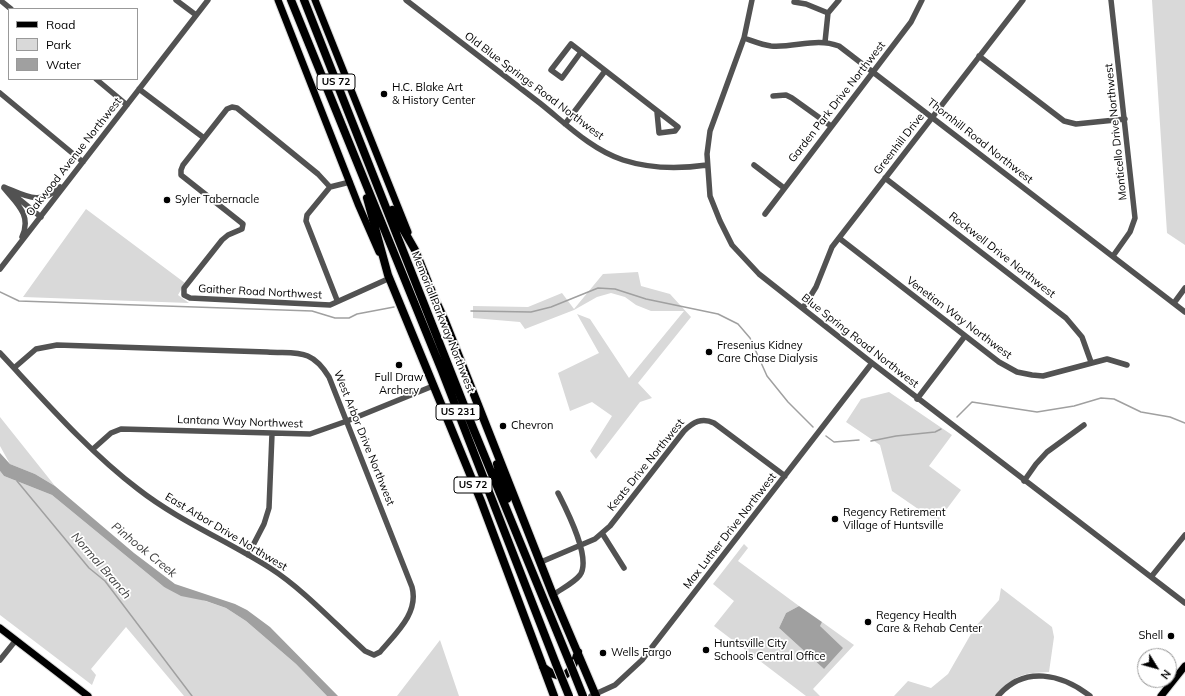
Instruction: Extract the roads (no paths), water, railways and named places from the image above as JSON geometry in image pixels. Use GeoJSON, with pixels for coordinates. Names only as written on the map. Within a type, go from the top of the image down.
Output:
{"type":"FeatureCollection","features":[{"type":"Feature","properties":{"kind":"highway","name":"Memorial Parkway Northwest"},"geometry":{"type":"LineString","coordinates":[[292,0],[442,371],[569,696]]}},
{"type":"Feature","properties":{"kind":"highway","name":"Memorial Parkway Northwest"},"geometry":{"type":"LineString","coordinates":[[304,0],[368,163],[583,696]]}},
{"type":"Feature","properties":{"kind":"highway","name":"US 72"},"geometry":{"type":"LineString","coordinates":[[356,161],[389,277],[481,501],[554,696]]}},
{"type":"Feature","properties":{"kind":"highway","name":"US 72"},"geometry":{"type":"LineString","coordinates":[[368,163],[398,223],[415,250],[434,297],[446,321],[493,444],[553,595],[578,652],[594,695]]}},
{"type":"Feature","properties":{"kind":"highway"},"geometry":{"type":"LineString","coordinates":[[493,444],[510,507],[512,521]]}},
{"type":"Feature","properties":{"kind":"highway"},"geometry":{"type":"LineString","coordinates":[[543,666],[556,676],[564,676],[569,673],[574,665],[578,652]]}},
{"type":"Feature","properties":{"kind":"main road"},"geometry":{"type":"LineString","coordinates":[[278,0],[389,277]]}},
{"type":"Feature","properties":{"kind":"main road"},"geometry":{"type":"LineString","coordinates":[[315,0],[415,250]]}},
{"type":"Feature","properties":{"kind":"main road"},"geometry":{"type":"LineString","coordinates":[[0,628],[88,696]]}},
{"type":"Feature","properties":{"kind":"main road"},"geometry":{"type":"LineString","coordinates":[[1161,696],[1185,666]]}},
{"type":"Feature","properties":{"kind":"street"},"geometry":{"type":"LineString","coordinates":[[0,0],[10,8]]}},
{"type":"Feature","properties":{"kind":"street"},"geometry":{"type":"LineString","coordinates":[[176,0],[196,15]]}},
{"type":"Feature","properties":{"kind":"street","name":"Oakwood Avenue Northwest"},"geometry":{"type":"LineString","coordinates":[[0,269],[208,0]]}},
{"type":"Feature","properties":{"kind":"street","name":"Old Blue Springs Road Northwest"},"geometry":{"type":"LineString","coordinates":[[406,0],[564,124],[601,150],[622,160],[642,165],[668,168],[707,165]]}},
{"type":"Feature","properties":{"kind":"street","name":"Blue Spring Road Northwest"},"geometry":{"type":"LineString","coordinates":[[752,0],[744,38],[710,132],[707,165],[710,196],[732,245],[748,264],[872,363],[1185,603]]}},
{"type":"Feature","properties":{"kind":"street"},"geometry":{"type":"LineString","coordinates":[[825,42],[828,13],[839,0]]}},
{"type":"Feature","properties":{"kind":"street","name":"Garden Park Drive Northwest"},"geometry":{"type":"LineString","coordinates":[[765,214],[911,22],[922,0]]}},
{"type":"Feature","properties":{"kind":"street","name":"Greenhill Drive"},"geometry":{"type":"LineString","coordinates":[[803,308],[810,298],[830,251],[839,238],[1023,0]]}},
{"type":"Feature","properties":{"kind":"street","name":"Monticello Drive Northwest"},"geometry":{"type":"LineString","coordinates":[[1112,0],[1135,218],[1130,232],[1113,256]]}},
{"type":"Feature","properties":{"kind":"street"},"geometry":{"type":"LineString","coordinates":[[794,2],[806,4],[828,13]]}},
{"type":"Feature","properties":{"kind":"street","name":"Thornhill Road Northwest"},"geometry":{"type":"LineString","coordinates":[[744,38],[771,46],[825,42],[839,46],[1185,312]]}},
{"type":"Feature","properties":{"kind":"street"},"geometry":{"type":"LineString","coordinates":[[581,52],[562,78],[551,70],[571,44],[657,112]]}},
{"type":"Feature","properties":{"kind":"street"},"geometry":{"type":"LineString","coordinates":[[979,56],[1064,122],[1076,124],[1125,119]]}},
{"type":"Feature","properties":{"kind":"street"},"geometry":{"type":"LineString","coordinates":[[564,124],[605,71]]}},
{"type":"Feature","properties":{"kind":"street"},"geometry":{"type":"LineString","coordinates":[[97,80],[127,105]]}},
{"type":"Feature","properties":{"kind":"street"},"geometry":{"type":"LineString","coordinates":[[139,89],[204,138]]}},
{"type":"Feature","properties":{"kind":"street"},"geometry":{"type":"LineString","coordinates":[[0,93],[83,162]]}},
{"type":"Feature","properties":{"kind":"street"},"geometry":{"type":"LineString","coordinates":[[773,96],[786,95],[792,98],[831,126]]}},
{"type":"Feature","properties":{"kind":"street","name":"Gaither Road Northwest"},"geometry":{"type":"LineString","coordinates":[[337,300],[306,221],[307,216],[330,187],[318,174],[237,108],[232,107],[222,112],[183,165],[181,175],[243,224],[242,228],[228,235],[222,240],[184,288],[184,295],[190,298],[330,305],[337,300],[389,277]]}},
{"type":"Feature","properties":{"kind":"street"},"geometry":{"type":"LineString","coordinates":[[754,165],[784,188]]}},
{"type":"Feature","properties":{"kind":"street"},"geometry":{"type":"LineString","coordinates":[[2,186],[29,198],[38,199],[56,191],[75,172]]}},
{"type":"Feature","properties":{"kind":"street","name":"Rockwell Drive Northwest"},"geometry":{"type":"LineString","coordinates":[[885,178],[1066,318],[1082,337],[1092,362]]}},
{"type":"Feature","properties":{"kind":"street"},"geometry":{"type":"LineString","coordinates":[[330,187],[350,182]]}},
{"type":"Feature","properties":{"kind":"street"},"geometry":{"type":"LineString","coordinates":[[2,186],[41,217]]}},
{"type":"Feature","properties":{"kind":"street"},"geometry":{"type":"LineString","coordinates":[[2,186],[22,210],[26,219],[27,225],[18,246]]}},
{"type":"Feature","properties":{"kind":"street","name":"Venetian Way Northwest"},"geometry":{"type":"LineString","coordinates":[[839,238],[999,362],[1023,374],[1043,376],[1107,359],[1127,365]]}},
{"type":"Feature","properties":{"kind":"street"},"geometry":{"type":"LineString","coordinates":[[1174,303],[1185,288]]}},
{"type":"Feature","properties":{"kind":"street"},"geometry":{"type":"LineString","coordinates":[[917,398],[965,336]]}},
{"type":"Feature","properties":{"kind":"street","name":"West Arbor Drive Northwest"},"geometry":{"type":"LineString","coordinates":[[14,368],[36,349],[57,345],[300,354],[310,356],[322,366],[329,377],[414,593],[411,612],[408,618],[380,652],[377,653]]}},
{"type":"Feature","properties":{"kind":"street","name":"East Arbor Drive Northwest"},"geometry":{"type":"LineString","coordinates":[[0,353],[93,449],[137,488],[176,516],[269,567],[293,585],[365,651],[374,655],[377,653]]}},
{"type":"Feature","properties":{"kind":"street","name":"Max Luther Drive Northwest"},"geometry":{"type":"LineString","coordinates":[[594,695],[616,685],[636,668],[872,363]]}},
{"type":"Feature","properties":{"kind":"street","name":"Lantana Way Northwest"},"geometry":{"type":"LineString","coordinates":[[93,449],[111,433],[122,429],[310,434],[347,421],[433,386]]}},
{"type":"Feature","properties":{"kind":"street","name":"Keats Drive Northwest"},"geometry":{"type":"LineString","coordinates":[[541,562],[595,539],[602,533],[621,512],[684,431],[697,421],[709,420],[714,423],[785,476]]}},
{"type":"Feature","properties":{"kind":"street"},"geometry":{"type":"LineString","coordinates":[[1024,481],[1047,452],[1084,425]]}},
{"type":"Feature","properties":{"kind":"street"},"geometry":{"type":"LineString","coordinates":[[248,555],[264,524],[269,508],[272,434]]}},
{"type":"Feature","properties":{"kind":"street"},"geometry":{"type":"LineString","coordinates":[[553,595],[581,574],[582,568],[581,544],[558,493]]}},
{"type":"Feature","properties":{"kind":"street"},"geometry":{"type":"LineString","coordinates":[[602,533],[624,568]]}},
{"type":"Feature","properties":{"kind":"street"},"geometry":{"type":"LineString","coordinates":[[1151,577],[1185,535]]}},
{"type":"Feature","properties":{"kind":"street"},"geometry":{"type":"LineString","coordinates":[[0,660],[16,640]]}},
{"type":"Feature","properties":{"kind":"street"},"geometry":{"type":"LineString","coordinates":[[998,696],[1016,682],[1040,676],[1065,680],[1090,696]]}},
{"type":"Feature","properties":{"kind":"water"},"geometry":{"type":"Polygon","coordinates":[[[0,453],[10,464],[35,474],[55,486],[134,553],[175,584],[235,604],[247,610],[270,627],[338,696],[327,696],[296,664],[246,621],[226,608],[206,601],[181,596],[164,587],[52,495],[4,476],[0,471],[0,453]]]}},
{"type":"Feature","properties":{"kind":"water"},"geometry":{"type":"Polygon","coordinates":[[[799,606],[822,622],[820,626],[843,648],[824,669],[779,628],[786,613],[799,606]]]}},
{"type":"Feature","properties":{"kind":"waterway"},"geometry":{"type":"LineString","coordinates":[[471,311],[531,312],[551,307],[598,288],[615,289],[646,299],[718,314],[738,324],[750,338],[767,376],[788,402],[813,427]]}},
{"type":"Feature","properties":{"kind":"waterway"},"geometry":{"type":"LineString","coordinates":[[0,292],[19,301],[312,311],[335,318],[349,318],[357,314],[394,307]]}},
{"type":"Feature","properties":{"kind":"waterway"},"geometry":{"type":"LineString","coordinates":[[957,417],[972,402],[1037,412],[1074,406],[1101,398],[1114,399],[1141,412],[1170,417],[1185,423]]}},
{"type":"Feature","properties":{"kind":"waterway"},"geometry":{"type":"LineString","coordinates":[[871,441],[896,436],[935,432],[941,429]]}},
{"type":"Feature","properties":{"kind":"waterway"},"geometry":{"type":"LineString","coordinates":[[826,436],[834,442],[859,440]]}},
{"type":"Feature","properties":{"kind":"waterway","name":"Normal Branch"},"geometry":{"type":"LineString","coordinates":[[17,481],[89,568],[105,581],[192,696]]}},
{"type":"Feature","properties":{"kind":"place","name":"H.C. Blake Art & History Center"},"geometry":{"type":"Point","coordinates":[384,94]}},
{"type":"Feature","properties":{"kind":"place","name":"Syler Tabernacle"},"geometry":{"type":"Point","coordinates":[167,200]}},
{"type":"Feature","properties":{"kind":"place","name":"Fresenius Kidney Care Chase Dialysis"},"geometry":{"type":"Point","coordinates":[709,352]}},
{"type":"Feature","properties":{"kind":"place","name":"Full Draw Archery"},"geometry":{"type":"Point","coordinates":[399,365]}},
{"type":"Feature","properties":{"kind":"place","name":"Chevron"},"geometry":{"type":"Point","coordinates":[503,426]}},
{"type":"Feature","properties":{"kind":"place","name":"Regency Retirement Village of Huntsville"},"geometry":{"type":"Point","coordinates":[835,519]}},
{"type":"Feature","properties":{"kind":"place","name":"Regency Health Care & Rehab Center"},"geometry":{"type":"Point","coordinates":[868,622]}},
{"type":"Feature","properties":{"kind":"place","name":"Shell"},"geometry":{"type":"Point","coordinates":[1171,636]}},
{"type":"Feature","properties":{"kind":"place","name":"Huntsville City Schools Central Office"},"geometry":{"type":"Point","coordinates":[706,650]}},
{"type":"Feature","properties":{"kind":"place","name":"Wells Fargo"},"geometry":{"type":"Point","coordinates":[603,653]}},
{"type":"Feature","properties":{"kind":"water label","name":"Pinhook Creek"},"geometry":{"type":"Point","coordinates":[144,550]}}]}
